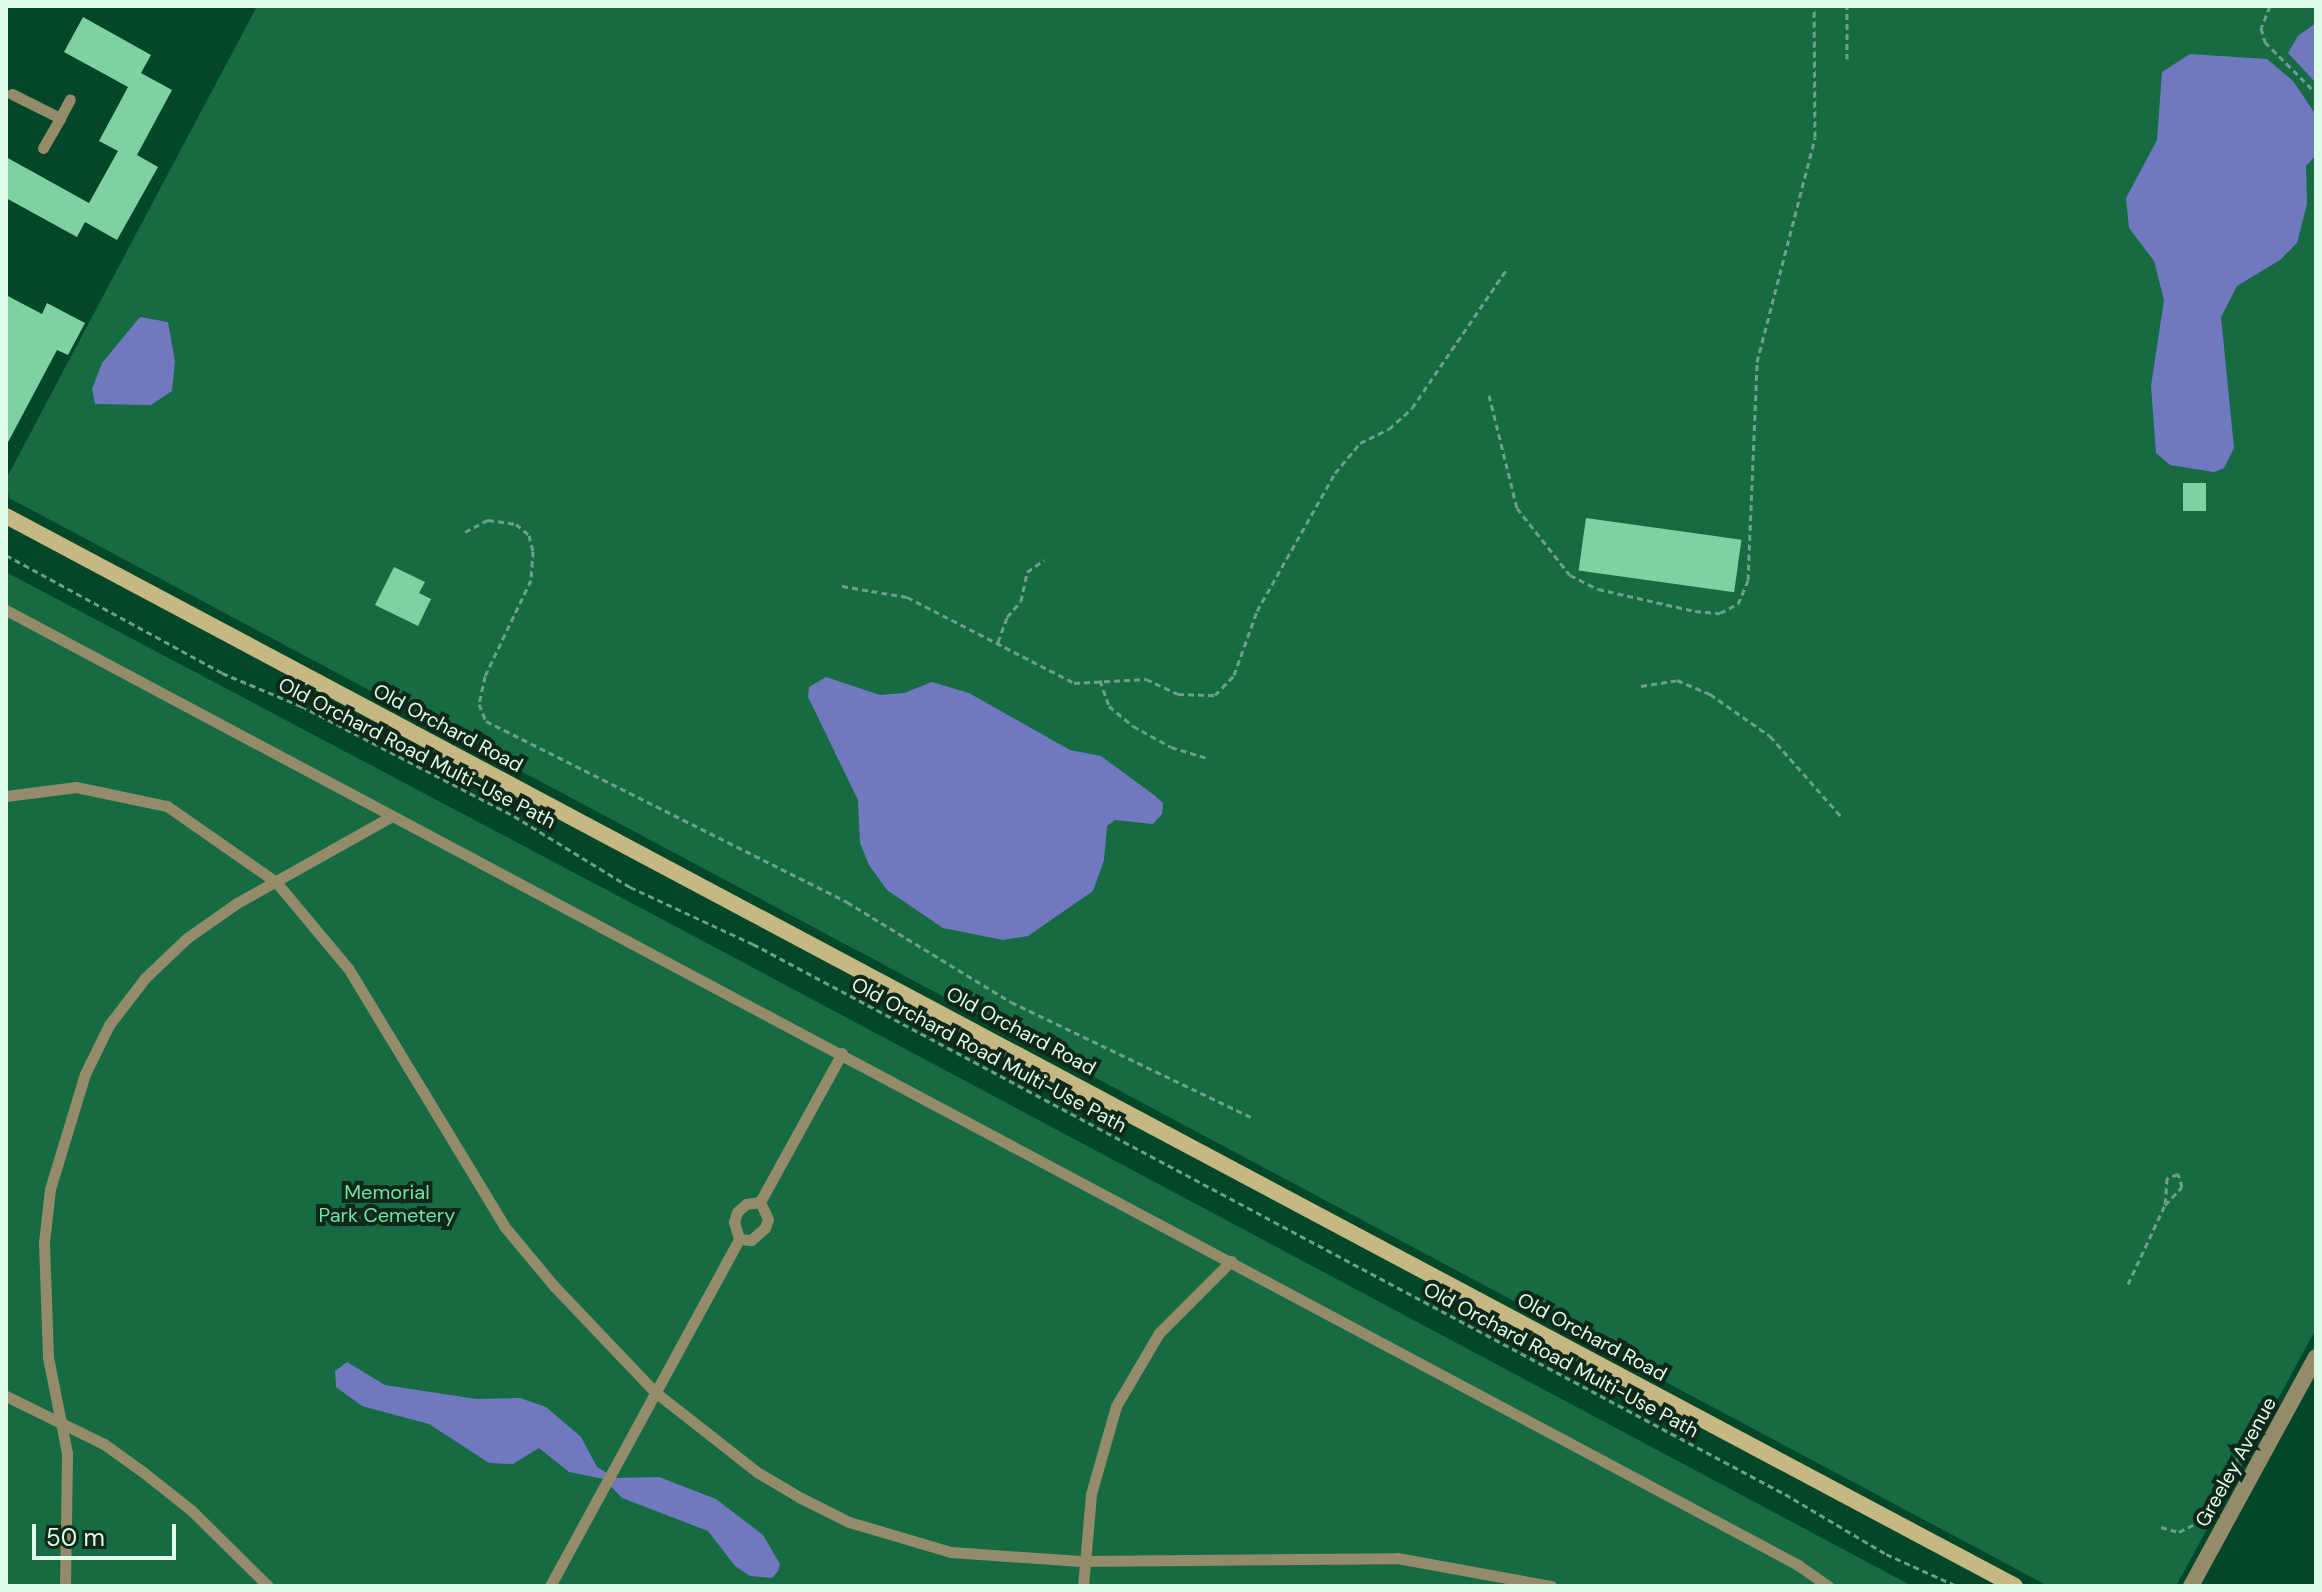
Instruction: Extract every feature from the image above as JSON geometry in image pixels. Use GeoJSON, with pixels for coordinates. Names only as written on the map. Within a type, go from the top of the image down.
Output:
{"type":"FeatureCollection","features":[{"type":"Feature","properties":{"kind":"main road","name":"Old Orchard Road"},"geometry":{"type":"LineString","coordinates":[[6,516],[2015,1586]]}},
{"type":"Feature","properties":{"kind":"street","name":"Greeley Avenue"},"geometry":{"type":"LineString","coordinates":[[2191,1586],[2316,1357]]}},
{"type":"Feature","properties":{"kind":"lane"},"geometry":{"type":"LineString","coordinates":[[12,94],[60,118]]}},
{"type":"Feature","properties":{"kind":"lane"},"geometry":{"type":"LineString","coordinates":[[43,148],[70,99]]}},
{"type":"Feature","properties":{"kind":"lane"},"geometry":{"type":"LineString","coordinates":[[6,610],[1231,1261],[1798,1565],[1828,1586]]}},
{"type":"Feature","properties":{"kind":"lane"},"geometry":{"type":"LineString","coordinates":[[6,796],[76,787],[167,806],[276,882],[317,927],[377,1010],[504,1226],[574,1309],[655,1392],[757,1472],[849,1522],[951,1552],[1081,1561],[1397,1558],[1551,1586]]}},
{"type":"Feature","properties":{"kind":"lane"},"geometry":{"type":"LineString","coordinates":[[65,1586],[70,1516],[63,1422],[48,1357],[44,1242],[53,1176],[85,1074],[109,1025],[145,978],[187,938],[276,882],[392,816]]}},
{"type":"Feature","properties":{"kind":"lane"},"geometry":{"type":"LineString","coordinates":[[760,1202],[842,1053]]}},
{"type":"Feature","properties":{"kind":"lane"},"geometry":{"type":"LineString","coordinates":[[550,1586],[739,1239],[734,1222],[737,1212],[746,1204],[760,1202]]}},
{"type":"Feature","properties":{"kind":"lane"},"geometry":{"type":"LineString","coordinates":[[739,1239],[751,1240],[765,1228],[768,1219],[760,1202]]}},
{"type":"Feature","properties":{"kind":"lane"},"geometry":{"type":"LineString","coordinates":[[1083,1586],[1081,1561],[1091,1494],[1116,1406],[1159,1333],[1231,1261]]}},
{"type":"Feature","properties":{"kind":"lane"},"geometry":{"type":"LineString","coordinates":[[6,1396],[104,1444],[191,1510],[268,1586]]}},
{"type":"Feature","properties":{"kind":"path"},"geometry":{"type":"LineString","coordinates":[[1489,395],[1517,508],[1570,575],[1598,589],[1695,611],[1720,613],[1738,604],[1748,580],[1757,362],[1815,137],[1814,6]]}},
{"type":"Feature","properties":{"kind":"path"},"geometry":{"type":"LineString","coordinates":[[1847,6],[1847,59]]}},
{"type":"Feature","properties":{"kind":"path"},"geometry":{"type":"LineString","coordinates":[[2270,6],[2261,28],[2265,42],[2316,93]]}},
{"type":"Feature","properties":{"kind":"path"},"geometry":{"type":"LineString","coordinates":[[842,586],[907,597],[1074,683],[1146,679],[1198,698],[1223,691],[1257,611],[1335,473],[1360,443],[1389,429],[1412,408],[1506,270]]}},
{"type":"Feature","properties":{"kind":"path"},"geometry":{"type":"LineString","coordinates":[[465,532],[488,520],[516,524],[529,535],[533,551],[531,580],[481,691],[480,712],[486,721],[847,902],[1011,1002],[1253,1118]]}},
{"type":"Feature","properties":{"kind":"path","name":"Old Orchard Road Multi-Use Path"},"geometry":{"type":"LineString","coordinates":[[6,555],[222,673],[301,706],[514,816],[630,887],[753,944],[1785,1494],[1886,1554],[1957,1586]]}},
{"type":"Feature","properties":{"kind":"path"},"geometry":{"type":"LineString","coordinates":[[998,642],[1007,617],[1021,601],[1027,572],[1044,560]]}},
{"type":"Feature","properties":{"kind":"path"},"geometry":{"type":"LineString","coordinates":[[1100,680],[1109,706],[1133,726],[1160,742],[1206,758]]}},
{"type":"Feature","properties":{"kind":"path"},"geometry":{"type":"LineString","coordinates":[[1641,686],[1677,680],[1710,694],[1770,736],[1840,815]]}},
{"type":"Feature","properties":{"kind":"path"},"geometry":{"type":"LineString","coordinates":[[2128,1284],[2165,1205],[2182,1187],[2178,1174],[2167,1178],[2165,1205]]}},
{"type":"Feature","properties":{"kind":"path"},"geometry":{"type":"LineString","coordinates":[[2161,1527],[2179,1532],[2199,1522],[2247,1445]]}},
{"type":"Feature","properties":{"kind":"green space"},"geometry":{"type":"Polygon","coordinates":[[[257,6],[2316,6],[2316,1329],[2176,1586],[2048,1586],[9,498],[6,479],[257,6]]]}},
{"type":"Feature","properties":{"kind":"green space","name":"Memorial Park Cemetery"},"geometry":{"type":"Polygon","coordinates":[[[6,572],[673,925],[1912,1586],[6,1586],[6,572]]]}},
{"type":"Feature","properties":{"kind":"water"},"geometry":{"type":"Polygon","coordinates":[[[2316,23],[2316,83],[2288,53],[2298,36],[2316,23]]]}},
{"type":"Feature","properties":{"kind":"water"},"geometry":{"type":"Polygon","coordinates":[[[2190,54],[2267,59],[2293,81],[2316,115],[2316,155],[2306,166],[2307,204],[2297,243],[2280,260],[2237,286],[2221,317],[2234,448],[2224,468],[2214,472],[2170,465],[2156,453],[2151,386],[2164,300],[2154,261],[2129,228],[2126,198],[2157,140],[2162,72],[2190,54]]]}},
{"type":"Feature","properties":{"kind":"water"},"geometry":{"type":"Polygon","coordinates":[[[140,317],[168,322],[175,362],[172,391],[151,405],[95,404],[92,389],[102,363],[140,317]]]}},
{"type":"Feature","properties":{"kind":"water"},"geometry":{"type":"Polygon","coordinates":[[[826,677],[880,695],[904,693],[932,682],[969,693],[1070,750],[1101,756],[1163,803],[1162,814],[1153,824],[1115,820],[1107,826],[1104,860],[1093,891],[1028,936],[1003,940],[943,928],[887,890],[869,865],[860,843],[858,800],[808,697],[809,687],[826,677]]]}},
{"type":"Feature","properties":{"kind":"water"},"geometry":{"type":"Polygon","coordinates":[[[347,1362],[385,1385],[476,1399],[520,1398],[546,1407],[581,1437],[597,1467],[615,1478],[659,1477],[716,1499],[763,1535],[780,1564],[778,1571],[772,1578],[750,1576],[735,1566],[708,1531],[622,1498],[604,1479],[569,1472],[539,1448],[513,1464],[489,1463],[429,1424],[362,1406],[336,1387],[335,1371],[347,1362]]]}},
{"type":"Feature","properties":{"kind":"building"},"geometry":{"type":"Polygon","coordinates":[[[83,17],[151,55],[141,73],[172,90],[137,155],[158,167],[117,240],[85,222],[77,237],[6,198],[6,157],[89,203],[118,151],[99,141],[128,87],[64,52],[83,17]]]}},
{"type":"Feature","properties":{"kind":"building"},"geometry":{"type":"Polygon","coordinates":[[[6,295],[42,314],[47,303],[85,323],[68,355],[57,350],[6,446],[6,295]]]}},
{"type":"Feature","properties":{"kind":"building"},"geometry":{"type":"Polygon","coordinates":[[[2183,483],[2206,483],[2206,511],[2183,511],[2183,483]]]}},
{"type":"Feature","properties":{"kind":"building"},"geometry":{"type":"Polygon","coordinates":[[[1586,518],[1741,540],[1734,592],[1579,570],[1586,518]]]}},
{"type":"Feature","properties":{"kind":"building"},"geometry":{"type":"Polygon","coordinates":[[[394,567],[425,582],[419,593],[431,599],[418,626],[375,605],[394,567]]]}}]}
